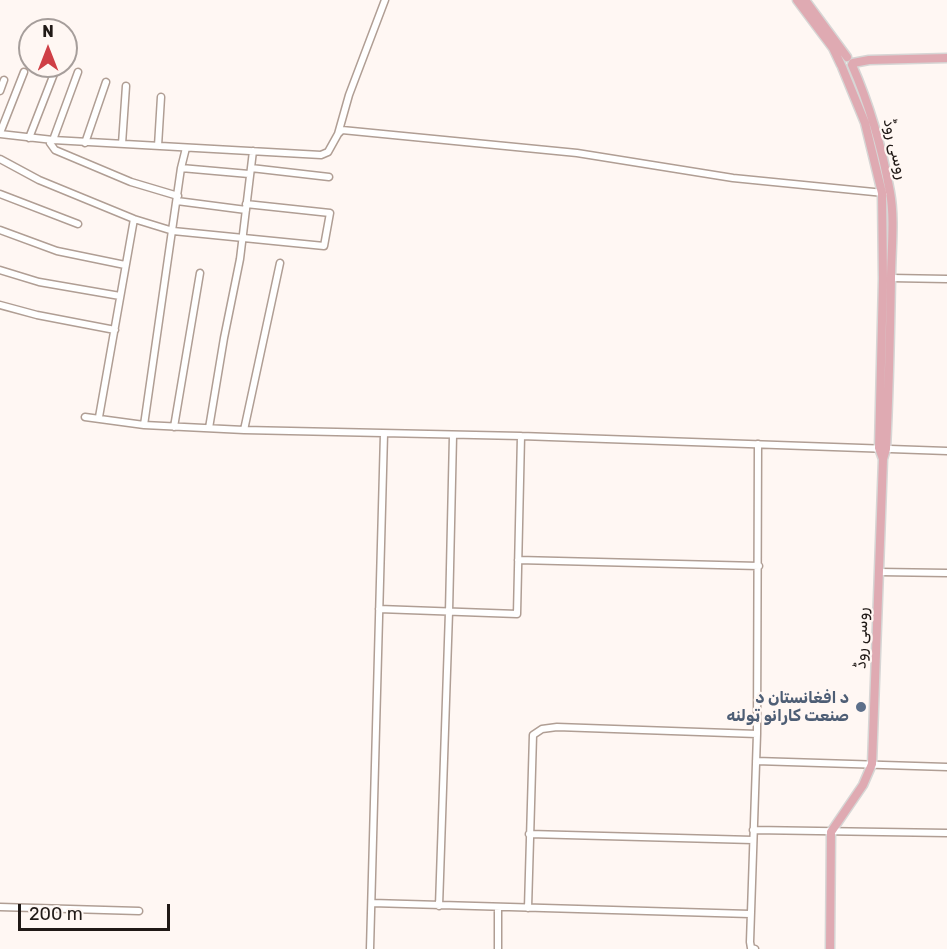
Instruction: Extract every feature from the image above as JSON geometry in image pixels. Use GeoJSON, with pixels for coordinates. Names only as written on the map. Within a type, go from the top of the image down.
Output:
{"type":"FeatureCollection","features":[{"type":"Feature","properties":{"kind":"main road","name":"روسی روڈ"},"geometry":{"type":"LineString","coordinates":[[797,0],[833,48],[842,66],[865,123],[886,193],[883,459],[872,764],[862,785],[831,832]]}},
{"type":"Feature","properties":{"kind":"main road","name":"روسی روڈ"},"geometry":{"type":"LineString","coordinates":[[805,0],[850,61],[876,127],[886,193],[891,278],[883,449]]}},
{"type":"Feature","properties":{"kind":"main road"},"geometry":{"type":"LineString","coordinates":[[842,66],[843,58],[850,61],[947,58]]}},
{"type":"Feature","properties":{"kind":"main road"},"geometry":{"type":"LineString","coordinates":[[830,949],[831,832]]}},
{"type":"Feature","properties":{"kind":"street"},"geometry":{"type":"LineString","coordinates":[[22,78],[0,134],[85,143],[321,154],[328,152],[338,134],[349,95],[385,0]]}},
{"type":"Feature","properties":{"kind":"street"},"geometry":{"type":"LineString","coordinates":[[29,138],[52,78]]}},
{"type":"Feature","properties":{"kind":"street"},"geometry":{"type":"LineString","coordinates":[[0,159],[26,175],[134,219],[173,231],[324,246],[330,213],[246,207],[178,198],[131,182],[55,150],[51,143],[76,78]]}},
{"type":"Feature","properties":{"kind":"street"},"geometry":{"type":"LineString","coordinates":[[0,91],[4,80]]}},
{"type":"Feature","properties":{"kind":"street"},"geometry":{"type":"LineString","coordinates":[[85,143],[105,82]]}},
{"type":"Feature","properties":{"kind":"street"},"geometry":{"type":"LineString","coordinates":[[122,144],[126,86]]}},
{"type":"Feature","properties":{"kind":"street"},"geometry":{"type":"LineString","coordinates":[[158,146],[161,98]]}},
{"type":"Feature","properties":{"kind":"street"},"geometry":{"type":"LineString","coordinates":[[338,134],[342,130],[577,153],[733,178],[886,193]]}},
{"type":"Feature","properties":{"kind":"street"},"geometry":{"type":"LineString","coordinates":[[144,425],[181,168],[186,148]]}},
{"type":"Feature","properties":{"kind":"street"},"geometry":{"type":"LineString","coordinates":[[209,428],[243,238],[253,152]]}},
{"type":"Feature","properties":{"kind":"street"},"geometry":{"type":"LineString","coordinates":[[181,168],[328,177]]}},
{"type":"Feature","properties":{"kind":"street"},"geometry":{"type":"LineString","coordinates":[[0,194],[78,224]]}},
{"type":"Feature","properties":{"kind":"street"},"geometry":{"type":"LineString","coordinates":[[99,417],[134,219]]}},
{"type":"Feature","properties":{"kind":"street"},"geometry":{"type":"LineString","coordinates":[[0,230],[57,251],[125,265]]}},
{"type":"Feature","properties":{"kind":"street"},"geometry":{"type":"LineString","coordinates":[[244,430],[280,263]]}},
{"type":"Feature","properties":{"kind":"street"},"geometry":{"type":"LineString","coordinates":[[0,270],[39,282],[120,296]]}},
{"type":"Feature","properties":{"kind":"street"},"geometry":{"type":"LineString","coordinates":[[174,427],[200,273]]}},
{"type":"Feature","properties":{"kind":"street"},"geometry":{"type":"LineString","coordinates":[[891,278],[947,279]]}},
{"type":"Feature","properties":{"kind":"street"},"geometry":{"type":"LineString","coordinates":[[0,305],[37,315],[115,330]]}},
{"type":"Feature","properties":{"kind":"street"},"geometry":{"type":"LineString","coordinates":[[85,417],[99,417],[144,425],[244,430],[384,435],[521,436],[947,451]]}},
{"type":"Feature","properties":{"kind":"street"},"geometry":{"type":"LineString","coordinates":[[370,949],[384,435]]}},
{"type":"Feature","properties":{"kind":"street"},"geometry":{"type":"LineString","coordinates":[[438,906],[453,436]]}},
{"type":"Feature","properties":{"kind":"street"},"geometry":{"type":"LineString","coordinates":[[380,609],[517,614],[521,436]]}},
{"type":"Feature","properties":{"kind":"street"},"geometry":{"type":"LineString","coordinates":[[755,949],[751,948],[750,942],[750,914],[757,734],[758,444]]}},
{"type":"Feature","properties":{"kind":"street"},"geometry":{"type":"LineString","coordinates":[[518,560],[759,566]]}},
{"type":"Feature","properties":{"kind":"street"},"geometry":{"type":"LineString","coordinates":[[879,572],[947,573]]}},
{"type":"Feature","properties":{"kind":"street"},"geometry":{"type":"LineString","coordinates":[[528,908],[532,735],[542,729],[557,727],[757,734]]}},
{"type":"Feature","properties":{"kind":"street"},"geometry":{"type":"LineString","coordinates":[[756,761],[947,767]]}},
{"type":"Feature","properties":{"kind":"street"},"geometry":{"type":"LineString","coordinates":[[753,830],[947,833]]}},
{"type":"Feature","properties":{"kind":"street"},"geometry":{"type":"LineString","coordinates":[[529,834],[753,840]]}},
{"type":"Feature","properties":{"kind":"street"},"geometry":{"type":"LineString","coordinates":[[372,903],[750,914]]}},
{"type":"Feature","properties":{"kind":"street"},"geometry":{"type":"LineString","coordinates":[[498,907],[498,949]]}},
{"type":"Feature","properties":{"kind":"street"},"geometry":{"type":"LineString","coordinates":[[0,908],[139,911]]}},
{"type":"Feature","properties":{"kind":"place","name":"د افغانستان د صنعت کارانو ټولنه"},"geometry":{"type":"Point","coordinates":[861,707]}}]}
